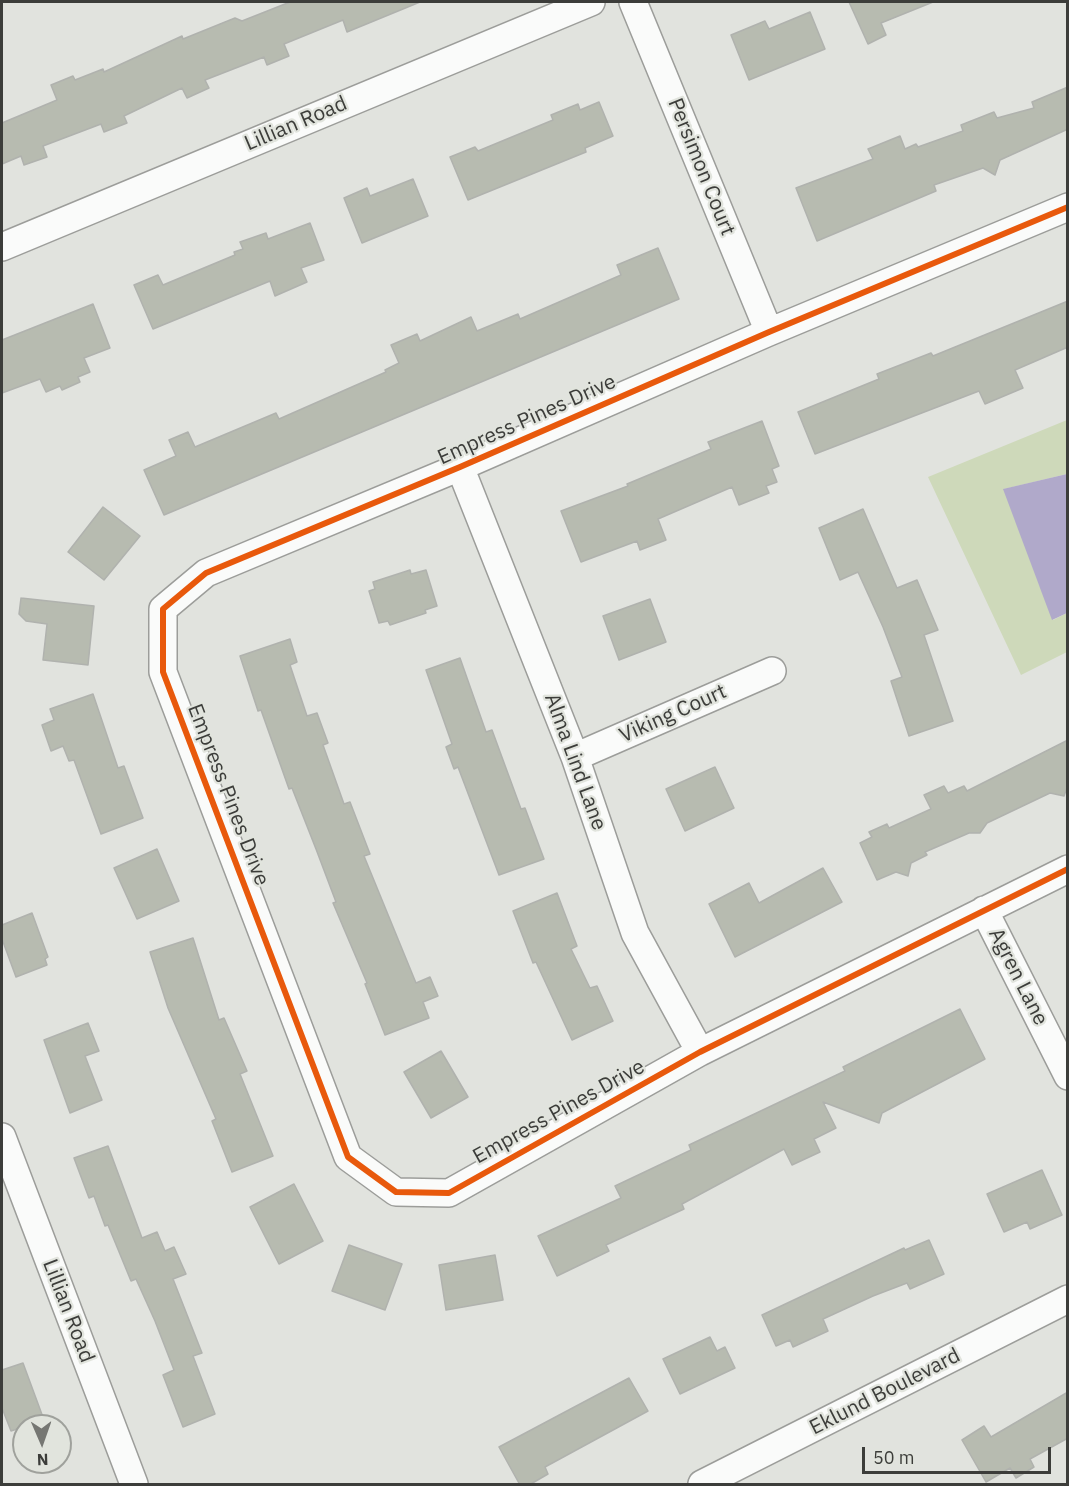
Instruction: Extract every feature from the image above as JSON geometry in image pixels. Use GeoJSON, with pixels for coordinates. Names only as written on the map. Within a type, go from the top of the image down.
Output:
{"type":"FeatureCollection","features":[{"type":"Feature","properties":{"kind":"street","name":"Lillian Road"},"geometry":{"type":"LineString","coordinates":[[2,247],[591,2]]}},
{"type":"Feature","properties":{"kind":"street","name":"Persimon Court"},"geometry":{"type":"LineString","coordinates":[[633,2],[769,332]]}},
{"type":"Feature","properties":{"kind":"street","name":"Empress Pines Drive"},"geometry":{"type":"LineString","coordinates":[[1068,207],[206,573],[164,609],[163,672],[348,1157],[396,1192],[449,1193],[700,1052],[1068,869]]}},
{"type":"Feature","properties":{"kind":"street","name":"Alma Lind Lane"},"geometry":{"type":"LineString","coordinates":[[460,467],[575,757],[635,933],[700,1052]]}},
{"type":"Feature","properties":{"kind":"street","name":"Viking Court"},"geometry":{"type":"LineString","coordinates":[[575,757],[772,671]]}},
{"type":"Feature","properties":{"kind":"street","name":"Agren Lane"},"geometry":{"type":"LineString","coordinates":[[984,910],[1068,1076]]}},
{"type":"Feature","properties":{"kind":"street","name":"Lillian Road"},"geometry":{"type":"LineString","coordinates":[[2,1137],[134,1485]]}},
{"type":"Feature","properties":{"kind":"street","name":"Eklund Boulevard"},"geometry":{"type":"LineString","coordinates":[[702,1485],[1068,1299]]}},
{"type":"Feature","properties":{"kind":"green space"},"geometry":{"type":"Polygon","coordinates":[[[1067,420],[1067,474],[1004,489],[1053,620],[1067,613],[1067,652],[1021,675],[928,477],[1067,420]]]}},
{"type":"Feature","properties":{"kind":"shaded area"},"geometry":{"type":"Polygon","coordinates":[[[1067,474],[1067,613],[1052,620],[1003,489],[1067,474]]]}},
{"type":"Feature","properties":{"kind":"building"},"geometry":{"type":"Polygon","coordinates":[[[290,2],[420,2],[347,32],[343,20],[284,44],[289,56],[267,65],[264,57],[205,80],[209,88],[187,98],[182,88],[124,116],[127,123],[104,132],[101,124],[43,146],[47,157],[24,165],[21,156],[2,164],[2,123],[57,100],[51,85],[73,76],[75,80],[103,69],[104,72],[182,36],[183,39],[235,18],[242,21],[290,2]]]}},
{"type":"Feature","properties":{"kind":"building"},"geometry":{"type":"Polygon","coordinates":[[[849,2],[933,2],[881,23],[886,35],[868,44],[849,2]]]}},
{"type":"Feature","properties":{"kind":"building"},"geometry":{"type":"Polygon","coordinates":[[[810,12],[825,49],[749,80],[731,35],[765,21],[769,29],[810,12]]]}},
{"type":"Feature","properties":{"kind":"building"},"geometry":{"type":"Polygon","coordinates":[[[1068,87],[1068,129],[1000,160],[995,175],[983,168],[934,185],[936,191],[817,241],[796,188],[873,159],[868,149],[900,136],[905,149],[916,144],[918,147],[963,131],[961,125],[994,112],[997,118],[1034,108],[1032,102],[1068,87]]]}},
{"type":"Feature","properties":{"kind":"building"},"geometry":{"type":"Polygon","coordinates":[[[599,102],[613,136],[585,148],[586,152],[468,200],[450,157],[475,147],[478,151],[553,120],[551,115],[578,104],[580,110],[599,102]]]}},
{"type":"Feature","properties":{"kind":"building"},"geometry":{"type":"Polygon","coordinates":[[[413,179],[428,216],[362,243],[344,198],[367,188],[370,196],[413,179]]]}},
{"type":"Feature","properties":{"kind":"building"},"geometry":{"type":"Polygon","coordinates":[[[310,223],[324,260],[301,268],[307,282],[275,296],[270,281],[153,329],[134,285],[158,275],[163,285],[235,255],[234,252],[243,249],[240,242],[266,233],[268,239],[310,223]]]}},
{"type":"Feature","properties":{"kind":"building"},"geometry":{"type":"Polygon","coordinates":[[[658,248],[679,299],[164,515],[144,470],[176,456],[169,440],[188,432],[195,447],[276,413],[279,419],[386,372],[385,370],[399,363],[391,345],[417,334],[420,341],[471,317],[477,331],[518,314],[520,319],[621,275],[617,265],[658,248]]]}},
{"type":"Feature","properties":{"kind":"building"},"geometry":{"type":"Polygon","coordinates":[[[1068,301],[1068,347],[1015,370],[1023,388],[985,404],[979,391],[815,454],[798,412],[879,379],[877,374],[931,353],[933,356],[1068,301]]]}},
{"type":"Feature","properties":{"kind":"building"},"geometry":{"type":"Polygon","coordinates":[[[93,304],[110,348],[84,358],[90,372],[78,377],[80,382],[62,390],[60,386],[46,392],[40,379],[2,393],[2,340],[93,304]]]}},
{"type":"Feature","properties":{"kind":"building"},"geometry":{"type":"Polygon","coordinates":[[[762,421],[779,466],[772,469],[777,482],[766,486],[769,493],[739,505],[732,487],[658,519],[666,540],[640,550],[637,541],[581,562],[561,511],[628,486],[627,484],[711,449],[708,442],[762,421]]]}},
{"type":"Feature","properties":{"kind":"building"},"geometry":{"type":"Polygon","coordinates":[[[103,507],[140,536],[104,580],[68,552],[103,507]]]}},
{"type":"Feature","properties":{"kind":"building"},"geometry":{"type":"Polygon","coordinates":[[[863,509],[897,588],[917,580],[938,630],[924,635],[953,721],[909,736],[891,681],[902,677],[883,627],[858,572],[840,580],[819,528],[863,509]]]}},
{"type":"Feature","properties":{"kind":"building"},"geometry":{"type":"Polygon","coordinates":[[[410,570],[411,574],[426,570],[437,606],[425,610],[426,613],[390,625],[388,621],[379,623],[369,591],[375,589],[373,582],[410,570]]]}},
{"type":"Feature","properties":{"kind":"building"},"geometry":{"type":"Polygon","coordinates":[[[21,598],[94,606],[88,665],[43,660],[47,624],[26,621],[19,614],[21,598]]]}},
{"type":"Feature","properties":{"kind":"building"},"geometry":{"type":"Polygon","coordinates":[[[650,599],[666,642],[619,660],[603,616],[650,599]]]}},
{"type":"Feature","properties":{"kind":"building"},"geometry":{"type":"Polygon","coordinates":[[[290,639],[297,662],[290,665],[307,716],[317,713],[328,743],[323,745],[344,804],[350,802],[370,854],[364,856],[416,983],[430,977],[438,996],[423,1002],[429,1018],[385,1035],[365,984],[367,983],[333,903],[336,902],[316,849],[292,788],[289,789],[261,710],[258,711],[240,656],[290,639]]]}},
{"type":"Feature","properties":{"kind":"building"},"geometry":{"type":"Polygon","coordinates":[[[460,658],[486,732],[492,730],[521,809],[525,808],[544,859],[499,875],[458,767],[454,769],[446,747],[452,744],[426,670],[460,658]]]}},
{"type":"Feature","properties":{"kind":"building"},"geometry":{"type":"Polygon","coordinates":[[[93,694],[118,768],[124,766],[143,818],[101,834],[74,760],[69,761],[63,746],[51,751],[42,725],[54,720],[50,709],[93,694]]]}},
{"type":"Feature","properties":{"kind":"building"},"geometry":{"type":"Polygon","coordinates":[[[1068,740],[1068,785],[1064,796],[1050,793],[987,823],[980,833],[969,833],[925,852],[927,855],[911,863],[908,876],[896,872],[877,880],[860,843],[872,837],[869,832],[887,824],[889,828],[931,809],[924,795],[944,786],[948,793],[964,786],[967,791],[1068,740]]]}},
{"type":"Feature","properties":{"kind":"building"},"geometry":{"type":"Polygon","coordinates":[[[715,767],[734,808],[685,831],[666,789],[715,767]]]}},
{"type":"Feature","properties":{"kind":"building"},"geometry":{"type":"Polygon","coordinates":[[[157,849],[179,901],[137,919],[114,868],[157,849]]]}},
{"type":"Feature","properties":{"kind":"building"},"geometry":{"type":"Polygon","coordinates":[[[823,868],[842,902],[735,957],[709,904],[749,883],[759,903],[823,868]]]}},
{"type":"Feature","properties":{"kind":"building"},"geometry":{"type":"Polygon","coordinates":[[[557,893],[577,946],[571,949],[590,988],[597,986],[613,1021],[572,1040],[536,962],[533,963],[513,911],[557,893]]]}},
{"type":"Feature","properties":{"kind":"building"},"geometry":{"type":"Polygon","coordinates":[[[32,913],[48,957],[45,959],[47,965],[16,977],[2,939],[2,925],[32,913]]]}},
{"type":"Feature","properties":{"kind":"building"},"geometry":{"type":"Polygon","coordinates":[[[193,938],[219,1020],[224,1018],[247,1071],[240,1074],[273,1156],[232,1172],[212,1121],[216,1119],[168,1008],[150,952],[193,938]]]}},
{"type":"Feature","properties":{"kind":"building"},"geometry":{"type":"Polygon","coordinates":[[[960,1009],[985,1059],[882,1113],[879,1123],[823,1102],[836,1128],[814,1139],[820,1152],[792,1165],[784,1149],[682,1204],[684,1209],[606,1245],[609,1251],[557,1276],[538,1236],[621,1198],[615,1186],[691,1150],[689,1145],[845,1071],[843,1067],[960,1009]]]}},
{"type":"Feature","properties":{"kind":"building"},"geometry":{"type":"Polygon","coordinates":[[[88,1023],[99,1051],[85,1056],[102,1100],[70,1113],[44,1040],[88,1023]]]}},
{"type":"Feature","properties":{"kind":"building"},"geometry":{"type":"Polygon","coordinates":[[[441,1051],[468,1097],[431,1118],[404,1072],[441,1051]]]}},
{"type":"Feature","properties":{"kind":"building"},"geometry":{"type":"Polygon","coordinates":[[[108,1146],[142,1238],[157,1232],[165,1251],[174,1247],[186,1274],[173,1279],[202,1353],[193,1356],[215,1414],[183,1427],[163,1375],[174,1370],[155,1321],[136,1279],[131,1281],[108,1225],[105,1226],[94,1196],[89,1198],[74,1158],[108,1146]]]}},
{"type":"Feature","properties":{"kind":"building"},"geometry":{"type":"Polygon","coordinates":[[[1042,1170],[1062,1215],[1030,1229],[1027,1222],[1004,1232],[987,1194],[1042,1170]]]}},
{"type":"Feature","properties":{"kind":"building"},"geometry":{"type":"Polygon","coordinates":[[[294,1184],[323,1241],[279,1264],[250,1207],[294,1184]]]}},
{"type":"Feature","properties":{"kind":"building"},"geometry":{"type":"Polygon","coordinates":[[[929,1240],[944,1274],[910,1289],[907,1283],[873,1296],[823,1319],[828,1331],[793,1347],[790,1340],[776,1346],[762,1315],[904,1248],[905,1250],[929,1240]]]}},
{"type":"Feature","properties":{"kind":"building"},"geometry":{"type":"Polygon","coordinates":[[[349,1245],[402,1264],[385,1310],[332,1291],[349,1245]]]}},
{"type":"Feature","properties":{"kind":"building"},"geometry":{"type":"Polygon","coordinates":[[[495,1255],[503,1300],[446,1310],[439,1265],[495,1255]]]}},
{"type":"Feature","properties":{"kind":"building"},"geometry":{"type":"Polygon","coordinates":[[[710,1337],[717,1351],[725,1347],[735,1368],[680,1394],[663,1359],[710,1337]]]}},
{"type":"Feature","properties":{"kind":"building"},"geometry":{"type":"Polygon","coordinates":[[[23,1363],[42,1414],[12,1414],[11,1431],[2,1408],[2,1370],[23,1363]]]}},
{"type":"Feature","properties":{"kind":"building"},"geometry":{"type":"Polygon","coordinates":[[[629,1378],[648,1411],[545,1467],[548,1474],[529,1485],[520,1485],[499,1447],[629,1378]]]}},
{"type":"Feature","properties":{"kind":"building"},"geometry":{"type":"Polygon","coordinates":[[[1068,1392],[1068,1438],[1030,1459],[1034,1467],[1016,1478],[1010,1468],[986,1482],[962,1440],[984,1426],[991,1437],[1068,1392]]]}},
{"type":"Feature","properties":{"kind":"cycle path"},"geometry":{"type":"LineString","coordinates":[[1068,207],[206,573],[163,609],[163,672],[348,1157],[396,1192],[449,1193],[700,1052],[1068,869]]}}]}
